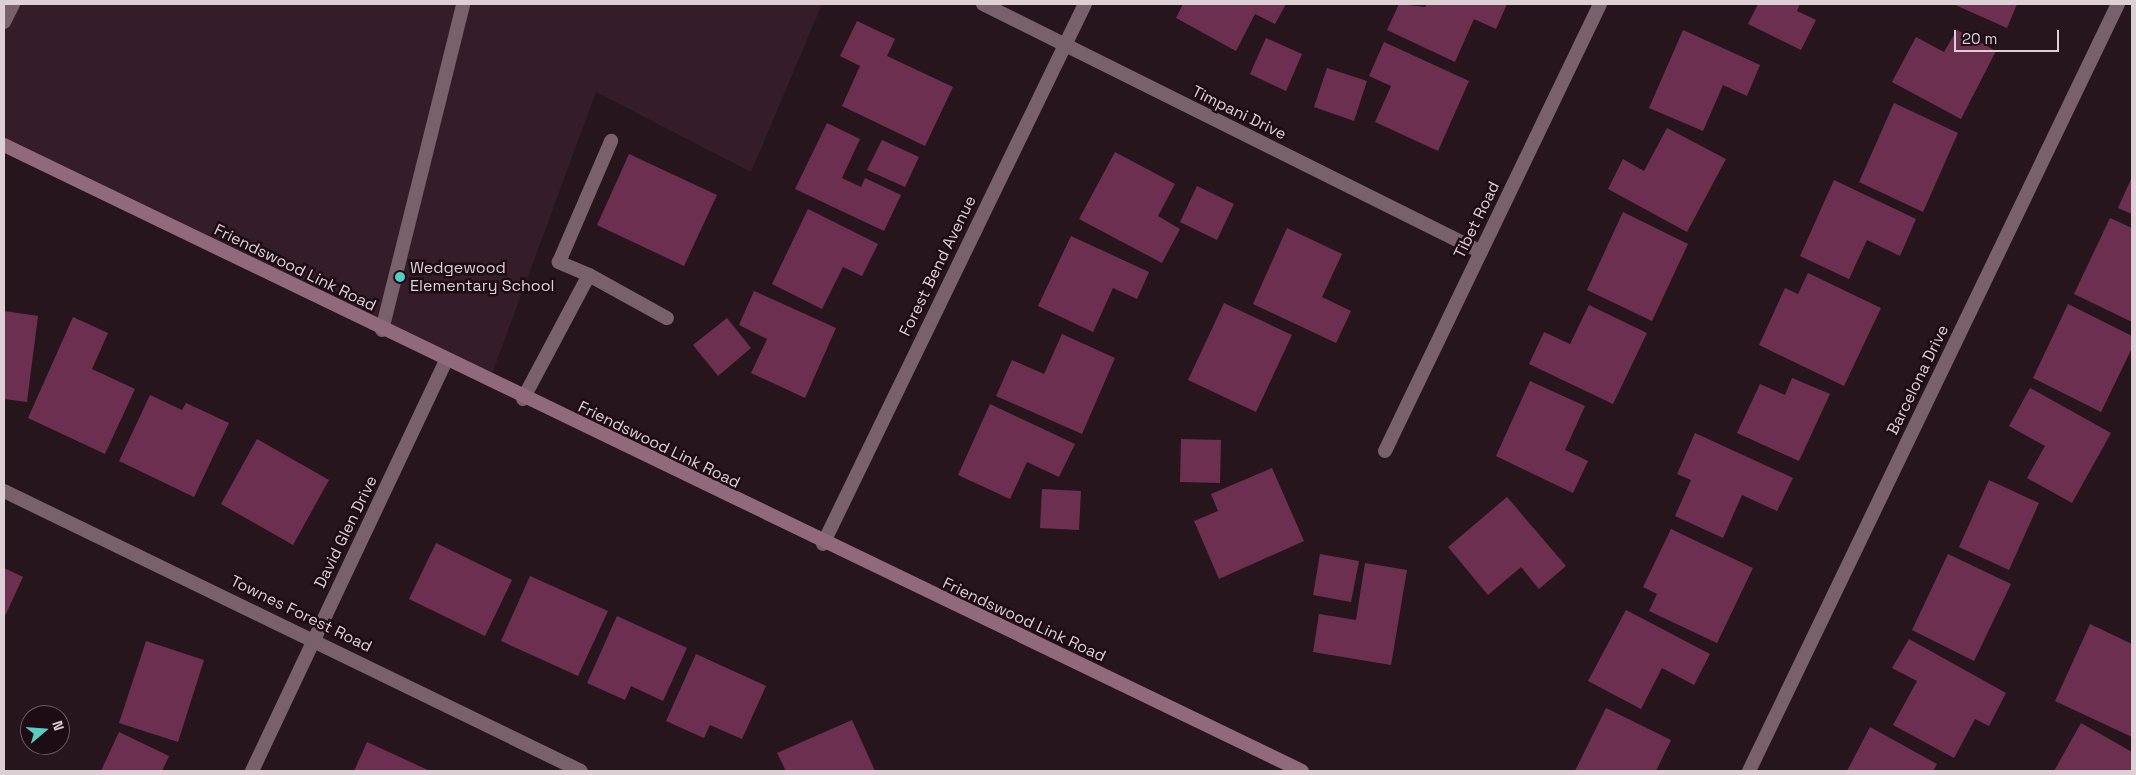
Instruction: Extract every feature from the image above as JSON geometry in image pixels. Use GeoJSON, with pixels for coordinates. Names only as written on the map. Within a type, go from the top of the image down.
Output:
{"type":"FeatureCollection","features":[{"type":"Feature","properties":{"kind":"main road","name":"Friendswood Link Road"},"geometry":{"type":"LineString","coordinates":[[4,144],[822,544],[1302,771]]}},
{"type":"Feature","properties":{"kind":"street"},"geometry":{"type":"LineString","coordinates":[[4,22],[13,4]]}},
{"type":"Feature","properties":{"kind":"street"},"geometry":{"type":"LineString","coordinates":[[382,330],[464,4]]}},
{"type":"Feature","properties":{"kind":"street","name":"Timpani Drive"},"geometry":{"type":"LineString","coordinates":[[983,4],[1481,252]]}},
{"type":"Feature","properties":{"kind":"street","name":"Forest Bend Avenue"},"geometry":{"type":"LineString","coordinates":[[822,544],[1085,4]]}},
{"type":"Feature","properties":{"kind":"street","name":"Tibet Road"},"geometry":{"type":"LineString","coordinates":[[1385,451],[1600,4]]}},
{"type":"Feature","properties":{"kind":"street","name":"Barcelona Drive"},"geometry":{"type":"LineString","coordinates":[[1749,771],[2118,4]]}},
{"type":"Feature","properties":{"kind":"street"},"geometry":{"type":"LineString","coordinates":[[611,141],[559,262],[589,275],[668,318]]}},
{"type":"Feature","properties":{"kind":"street"},"geometry":{"type":"LineString","coordinates":[[523,399],[589,275]]}},
{"type":"Feature","properties":{"kind":"street","name":"David Glen Drive"},"geometry":{"type":"LineString","coordinates":[[252,771],[446,361]]}},
{"type":"Feature","properties":{"kind":"street","name":"Townes Forest Road"},"geometry":{"type":"LineString","coordinates":[[4,491],[314,638],[581,771]]}},
{"type":"Feature","properties":{"kind":"shaded area","name":"Wedgewood Elementary School"},"geometry":{"type":"Polygon","coordinates":[[[4,4],[822,4],[751,172],[596,92],[489,382],[4,146],[4,4]]]}},
{"type":"Feature","properties":{"kind":"building"},"geometry":{"type":"Polygon","coordinates":[[[1183,4],[1286,4],[1275,24],[1255,14],[1236,51],[1176,18],[1183,4]]]}},
{"type":"Feature","properties":{"kind":"building"},"geometry":{"type":"Polygon","coordinates":[[[1399,4],[1425,7],[1427,4],[1507,4],[1496,29],[1474,19],[1455,62],[1387,30],[1399,4]]]}},
{"type":"Feature","properties":{"kind":"building"},"geometry":{"type":"Polygon","coordinates":[[[1758,4],[1800,4],[1797,11],[1816,20],[1801,50],[1748,24],[1758,4]]]}},
{"type":"Feature","properties":{"kind":"building"},"geometry":{"type":"Polygon","coordinates":[[[1953,4],[2017,4],[2007,28],[1953,4]]]}},
{"type":"Feature","properties":{"kind":"building"},"geometry":{"type":"Polygon","coordinates":[[[857,21],[895,39],[887,56],[953,87],[925,146],[842,106],[860,66],[840,56],[857,21]]]}},
{"type":"Feature","properties":{"kind":"building"},"geometry":{"type":"Polygon","coordinates":[[[1683,30],[1760,65],[1747,96],[1723,85],[1703,131],[1649,108],[1683,30]]]}},
{"type":"Feature","properties":{"kind":"building"},"geometry":{"type":"Polygon","coordinates":[[[1957,30],[1996,51],[1961,119],[1892,82],[1916,37],[1944,52],[1957,30]]]}},
{"type":"Feature","properties":{"kind":"building"},"geometry":{"type":"Polygon","coordinates":[[[1266,38],[1302,54],[1286,91],[1250,74],[1266,38]]]}},
{"type":"Feature","properties":{"kind":"building"},"geometry":{"type":"Polygon","coordinates":[[[1384,42],[1469,81],[1438,151],[1375,122],[1391,86],[1369,76],[1384,42]]]}},
{"type":"Feature","properties":{"kind":"building"},"geometry":{"type":"Polygon","coordinates":[[[1327,68],[1367,81],[1354,121],[1314,107],[1327,68]]]}},
{"type":"Feature","properties":{"kind":"building"},"geometry":{"type":"Polygon","coordinates":[[[1894,103],[1958,133],[1923,212],[1859,182],[1894,103]]]}},
{"type":"Feature","properties":{"kind":"building"},"geometry":{"type":"Polygon","coordinates":[[[827,123],[860,139],[842,178],[861,187],[865,178],[901,195],[884,231],[795,189],[827,123]]]}},
{"type":"Feature","properties":{"kind":"building"},"geometry":{"type":"Polygon","coordinates":[[[1667,128],[1726,159],[1687,232],[1608,189],[1623,159],[1644,171],[1667,128]]]}},
{"type":"Feature","properties":{"kind":"building"},"geometry":{"type":"Polygon","coordinates":[[[882,140],[919,157],[905,187],[867,170],[882,140]]]}},
{"type":"Feature","properties":{"kind":"building"},"geometry":{"type":"Polygon","coordinates":[[[1115,152],[1175,184],[1158,216],[1180,229],[1162,263],[1079,219],[1115,152]]]}},
{"type":"Feature","properties":{"kind":"building"},"geometry":{"type":"Polygon","coordinates":[[[629,154],[717,195],[684,266],[597,225],[629,154]]]}},
{"type":"Feature","properties":{"kind":"building"},"geometry":{"type":"Polygon","coordinates":[[[2132,177],[2132,214],[2118,208],[2132,177]]]}},
{"type":"Feature","properties":{"kind":"building"},"geometry":{"type":"Polygon","coordinates":[[[1834,180],[1916,219],[1900,256],[1867,240],[1849,279],[1800,256],[1834,180]]]}},
{"type":"Feature","properties":{"kind":"building"},"geometry":{"type":"Polygon","coordinates":[[[1197,186],[1234,204],[1217,240],[1180,222],[1197,186]]]}},
{"type":"Feature","properties":{"kind":"building"},"geometry":{"type":"Polygon","coordinates":[[[808,209],[878,244],[862,276],[843,267],[822,309],[772,284],[808,209]]]}},
{"type":"Feature","properties":{"kind":"building"},"geometry":{"type":"Polygon","coordinates":[[[1623,212],[1688,244],[1652,321],[1587,290],[1623,212]]]}},
{"type":"Feature","properties":{"kind":"building"},"geometry":{"type":"Polygon","coordinates":[[[2110,218],[2132,228],[2132,322],[2074,294],[2110,218]]]}},
{"type":"Feature","properties":{"kind":"building"},"geometry":{"type":"Polygon","coordinates":[[[1287,228],[1342,254],[1322,297],[1351,311],[1336,343],[1253,304],[1287,228]]]}},
{"type":"Feature","properties":{"kind":"building"},"geometry":{"type":"Polygon","coordinates":[[[1071,236],[1149,272],[1137,299],[1113,288],[1093,332],[1038,306],[1071,236]]]}},
{"type":"Feature","properties":{"kind":"building"},"geometry":{"type":"Polygon","coordinates":[[[1808,273],[1881,308],[1844,386],[1759,345],[1785,288],[1798,294],[1808,273]]]}},
{"type":"Feature","properties":{"kind":"building"},"geometry":{"type":"Polygon","coordinates":[[[754,291],[836,328],[805,398],[751,373],[767,339],[739,325],[754,291]]]}},
{"type":"Feature","properties":{"kind":"building"},"geometry":{"type":"Polygon","coordinates":[[[1224,303],[1292,335],[1256,412],[1188,380],[1224,303]]]}},
{"type":"Feature","properties":{"kind":"building"},"geometry":{"type":"Polygon","coordinates":[[[2068,304],[2132,336],[2132,348],[2101,412],[2033,378],[2068,304]]]}},
{"type":"Feature","properties":{"kind":"building"},"geometry":{"type":"Polygon","coordinates":[[[1589,305],[1647,333],[1613,404],[1529,364],[1544,332],[1570,344],[1589,305]]]}},
{"type":"Feature","properties":{"kind":"building"},"geometry":{"type":"Polygon","coordinates":[[[4,311],[38,316],[27,402],[4,399],[4,311]]]}},
{"type":"Feature","properties":{"kind":"building"},"geometry":{"type":"Polygon","coordinates":[[[73,317],[108,333],[92,369],[135,389],[105,454],[28,418],[73,317]]]}},
{"type":"Feature","properties":{"kind":"building"},"geometry":{"type":"Polygon","coordinates":[[[727,318],[751,348],[718,376],[693,345],[727,318]]]}},
{"type":"Feature","properties":{"kind":"building"},"geometry":{"type":"Polygon","coordinates":[[[1062,334],[1115,358],[1082,434],[996,396],[1012,360],[1044,374],[1062,334]]]}},
{"type":"Feature","properties":{"kind":"building"},"geometry":{"type":"Polygon","coordinates":[[[1792,378],[1830,394],[1799,461],[1737,433],[1760,384],[1785,395],[1792,378]]]}},
{"type":"Feature","properties":{"kind":"building"},"geometry":{"type":"Polygon","coordinates":[[[1530,381],[1585,406],[1565,450],[1588,461],[1573,493],[1496,456],[1530,381]]]}},
{"type":"Feature","properties":{"kind":"building"},"geometry":{"type":"Polygon","coordinates":[[[2030,388],[2111,433],[2072,503],[2027,478],[2045,446],[2009,426],[2030,388]]]}},
{"type":"Feature","properties":{"kind":"building"},"geometry":{"type":"Polygon","coordinates":[[[150,395],[182,410],[186,403],[229,423],[194,497],[119,461],[150,395]]]}},
{"type":"Feature","properties":{"kind":"building"},"geometry":{"type":"Polygon","coordinates":[[[990,404],[1075,444],[1059,477],[1027,462],[1010,499],[958,475],[990,404]]]}},
{"type":"Feature","properties":{"kind":"building"},"geometry":{"type":"Polygon","coordinates":[[[1695,433],[1793,478],[1777,511],[1742,495],[1723,538],[1675,516],[1691,480],[1677,474],[1695,433]]]}},
{"type":"Feature","properties":{"kind":"building"},"geometry":{"type":"Polygon","coordinates":[[[257,439],[329,480],[293,545],[221,504],[257,439]]]}},
{"type":"Feature","properties":{"kind":"building"},"geometry":{"type":"Polygon","coordinates":[[[1181,439],[1221,440],[1220,483],[1180,482],[1181,439]]]}},
{"type":"Feature","properties":{"kind":"building"},"geometry":{"type":"Polygon","coordinates":[[[1272,468],[1304,541],[1219,579],[1194,521],[1218,511],[1211,494],[1272,468]]]}},
{"type":"Feature","properties":{"kind":"building"},"geometry":{"type":"Polygon","coordinates":[[[1989,480],[2039,503],[2009,570],[1959,547],[1989,480]]]}},
{"type":"Feature","properties":{"kind":"building"},"geometry":{"type":"Polygon","coordinates":[[[1042,489],[1081,491],[1079,530],[1040,528],[1042,489]]]}},
{"type":"Feature","properties":{"kind":"building"},"geometry":{"type":"Polygon","coordinates":[[[1507,497],[1566,566],[1539,589],[1521,567],[1488,595],[1448,547],[1507,497]]]}},
{"type":"Feature","properties":{"kind":"building"},"geometry":{"type":"Polygon","coordinates":[[[1671,529],[1753,568],[1717,643],[1649,611],[1657,594],[1643,587],[1671,529]]]}},
{"type":"Feature","properties":{"kind":"building"},"geometry":{"type":"Polygon","coordinates":[[[436,543],[512,580],[485,636],[409,599],[436,543]]]}},
{"type":"Feature","properties":{"kind":"building"},"geometry":{"type":"Polygon","coordinates":[[[1320,554],[1359,561],[1351,602],[1313,595],[1320,554]]]}},
{"type":"Feature","properties":{"kind":"building"},"geometry":{"type":"Polygon","coordinates":[[[1948,554],[2011,584],[1974,661],[1912,630],[1948,554]]]}},
{"type":"Feature","properties":{"kind":"building"},"geometry":{"type":"Polygon","coordinates":[[[1365,563],[1407,570],[1391,665],[1313,652],[1319,614],[1356,620],[1365,563]]]}},
{"type":"Feature","properties":{"kind":"building"},"geometry":{"type":"Polygon","coordinates":[[[4,568],[23,577],[4,618],[4,568]]]}},
{"type":"Feature","properties":{"kind":"building"},"geometry":{"type":"Polygon","coordinates":[[[530,576],[608,611],[578,676],[501,641],[530,576]]]}},
{"type":"Feature","properties":{"kind":"building"},"geometry":{"type":"Polygon","coordinates":[[[1626,610],[1710,654],[1694,685],[1662,668],[1641,709],[1588,681],[1626,610]]]}},
{"type":"Feature","properties":{"kind":"building"},"geometry":{"type":"Polygon","coordinates":[[[617,616],[687,648],[663,701],[631,686],[625,700],[587,683],[617,616]]]}},
{"type":"Feature","properties":{"kind":"building"},"geometry":{"type":"Polygon","coordinates":[[[2090,624],[2132,644],[2132,737],[2055,701],[2090,624]]]}},
{"type":"Feature","properties":{"kind":"building"},"geometry":{"type":"Polygon","coordinates":[[[1909,639],[2006,693],[1989,726],[1975,719],[1954,758],[1893,725],[1917,681],[1892,668],[1909,639]]]}},
{"type":"Feature","properties":{"kind":"building"},"geometry":{"type":"Polygon","coordinates":[[[146,641],[204,660],[178,742],[119,723],[146,641]]]}},
{"type":"Feature","properties":{"kind":"building"},"geometry":{"type":"Polygon","coordinates":[[[696,654],[766,686],[742,739],[710,725],[704,738],[666,721],[696,654]]]}},
{"type":"Feature","properties":{"kind":"building"},"geometry":{"type":"Polygon","coordinates":[[[1606,708],[1671,740],[1656,771],[1575,771],[1606,708]]]}},
{"type":"Feature","properties":{"kind":"building"},"geometry":{"type":"Polygon","coordinates":[[[852,720],[875,771],[786,771],[777,753],[852,720]]]}},
{"type":"Feature","properties":{"kind":"building"},"geometry":{"type":"Polygon","coordinates":[[[2081,723],[2132,752],[2132,771],[2054,771],[2081,723]]]}},
{"type":"Feature","properties":{"kind":"building"},"geometry":{"type":"Polygon","coordinates":[[[1870,727],[1937,764],[1933,771],[1847,771],[1870,727]]]}},
{"type":"Feature","properties":{"kind":"building"},"geometry":{"type":"Polygon","coordinates":[[[119,732],[169,756],[162,771],[101,771],[119,732]]]}},
{"type":"Feature","properties":{"kind":"building"},"geometry":{"type":"Polygon","coordinates":[[[367,742],[430,771],[354,771],[367,742]]]}},
{"type":"Feature","properties":{"kind":"place","name":"Wedgewood Elementary School"},"geometry":{"type":"Point","coordinates":[400,277]}}]}
